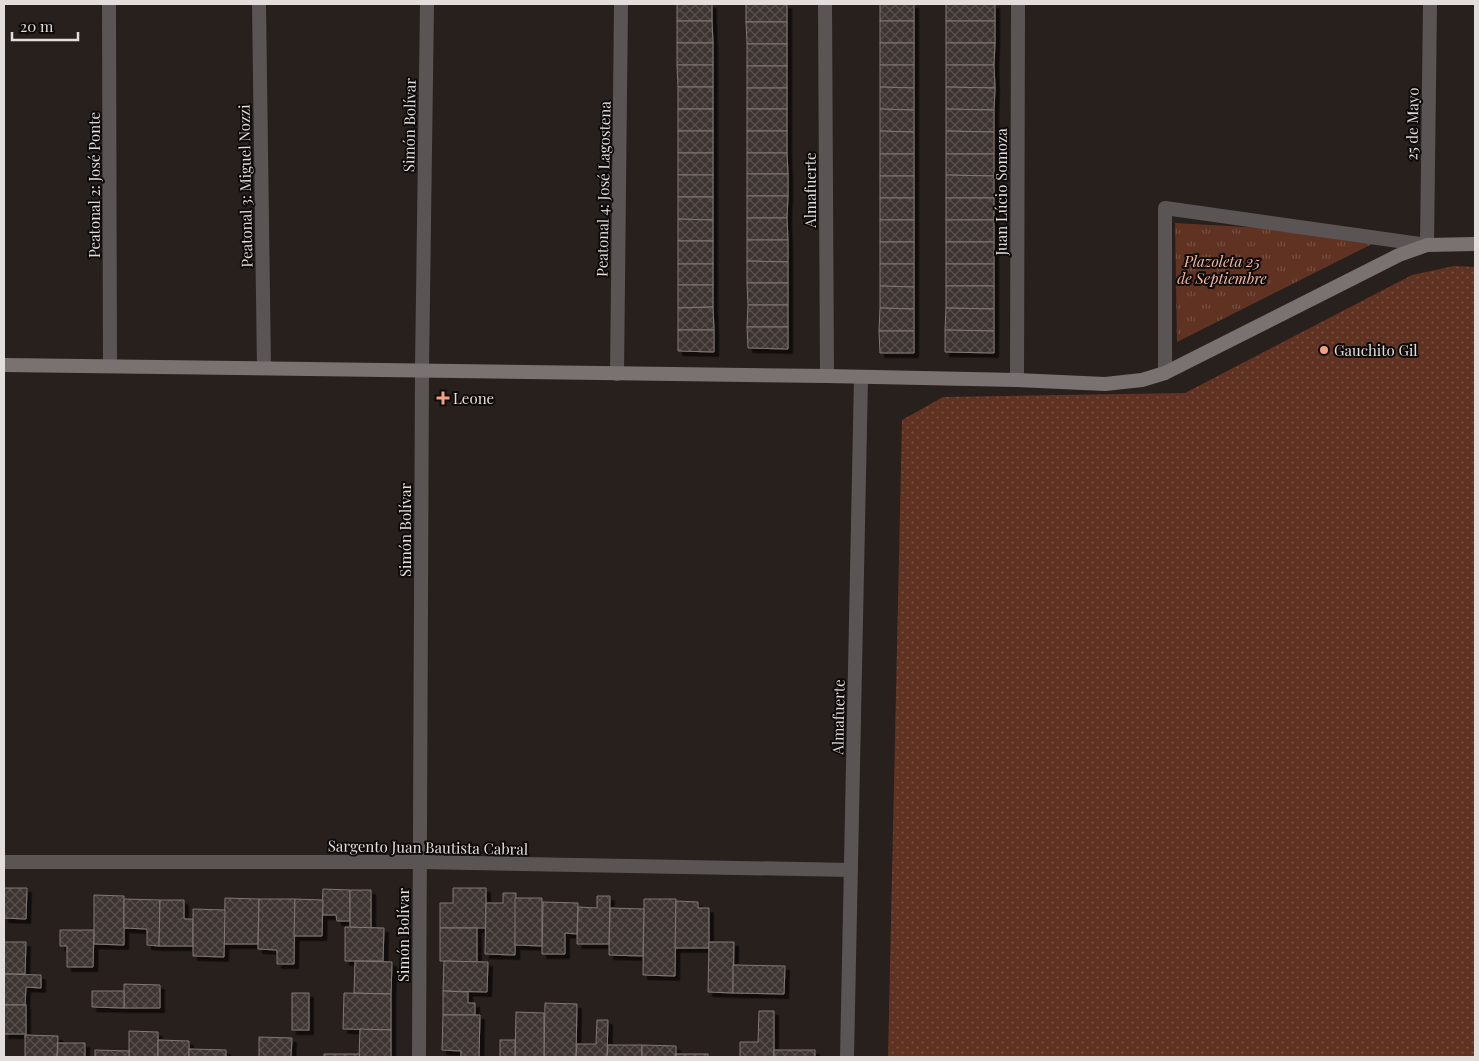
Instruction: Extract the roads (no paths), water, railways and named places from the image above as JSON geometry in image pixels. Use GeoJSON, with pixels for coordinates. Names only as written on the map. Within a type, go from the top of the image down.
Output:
{"type":"FeatureCollection","features":[{"type":"Feature","properties":{"kind":"main road"},"geometry":{"type":"LineString","coordinates":[[4,364],[827,376],[1112,383],[1142,380],[1165,373],[1399,255],[1427,245],[1475,244]]}},
{"type":"Feature","properties":{"kind":"street","name":"Peatonal 2: José Ponte"},"geometry":{"type":"LineString","coordinates":[[110,4],[110,366]]}},
{"type":"Feature","properties":{"kind":"street","name":"Peatonal 3: Miguel Nozzi"},"geometry":{"type":"LineString","coordinates":[[259,4],[264,368]]}},
{"type":"Feature","properties":{"kind":"street","name":"Simón Bolívar"},"geometry":{"type":"LineString","coordinates":[[419,1057],[422,370],[427,4]]}},
{"type":"Feature","properties":{"kind":"street","name":"Peatonal 4: José Lagostena"},"geometry":{"type":"LineString","coordinates":[[617,374],[621,4]]}},
{"type":"Feature","properties":{"kind":"street","name":"Almafuerte"},"geometry":{"type":"LineString","coordinates":[[825,4],[827,376]]}},
{"type":"Feature","properties":{"kind":"street","name":"Juan Lúcio Somoza"},"geometry":{"type":"LineString","coordinates":[[1017,380],[1018,4]]}},
{"type":"Feature","properties":{"kind":"street","name":"25 de Mayo"},"geometry":{"type":"LineString","coordinates":[[1427,245],[1430,4]]}},
{"type":"Feature","properties":{"kind":"street"},"geometry":{"type":"LineString","coordinates":[[1165,373],[1165,208],[1427,245]]}},
{"type":"Feature","properties":{"kind":"street","name":"Almafuerte"},"geometry":{"type":"LineString","coordinates":[[847,1057],[861,378]]}},
{"type":"Feature","properties":{"kind":"street","name":"Sargento Juan Bautista Cabral"},"geometry":{"type":"LineString","coordinates":[[4,862],[420,862],[851,870]]}},
{"type":"Feature","properties":{"kind":"place","name":"Gauchito Gil"},"geometry":{"type":"Point","coordinates":[1324,350]}},
{"type":"Feature","properties":{"kind":"place","name":"Leone"},"geometry":{"type":"Point","coordinates":[443,398]}},
{"type":"Feature","properties":{"kind":"park label","name":"Plazoleta 25 de Septiembre"},"geometry":{"type":"Point","coordinates":[1222,270]}}]}
